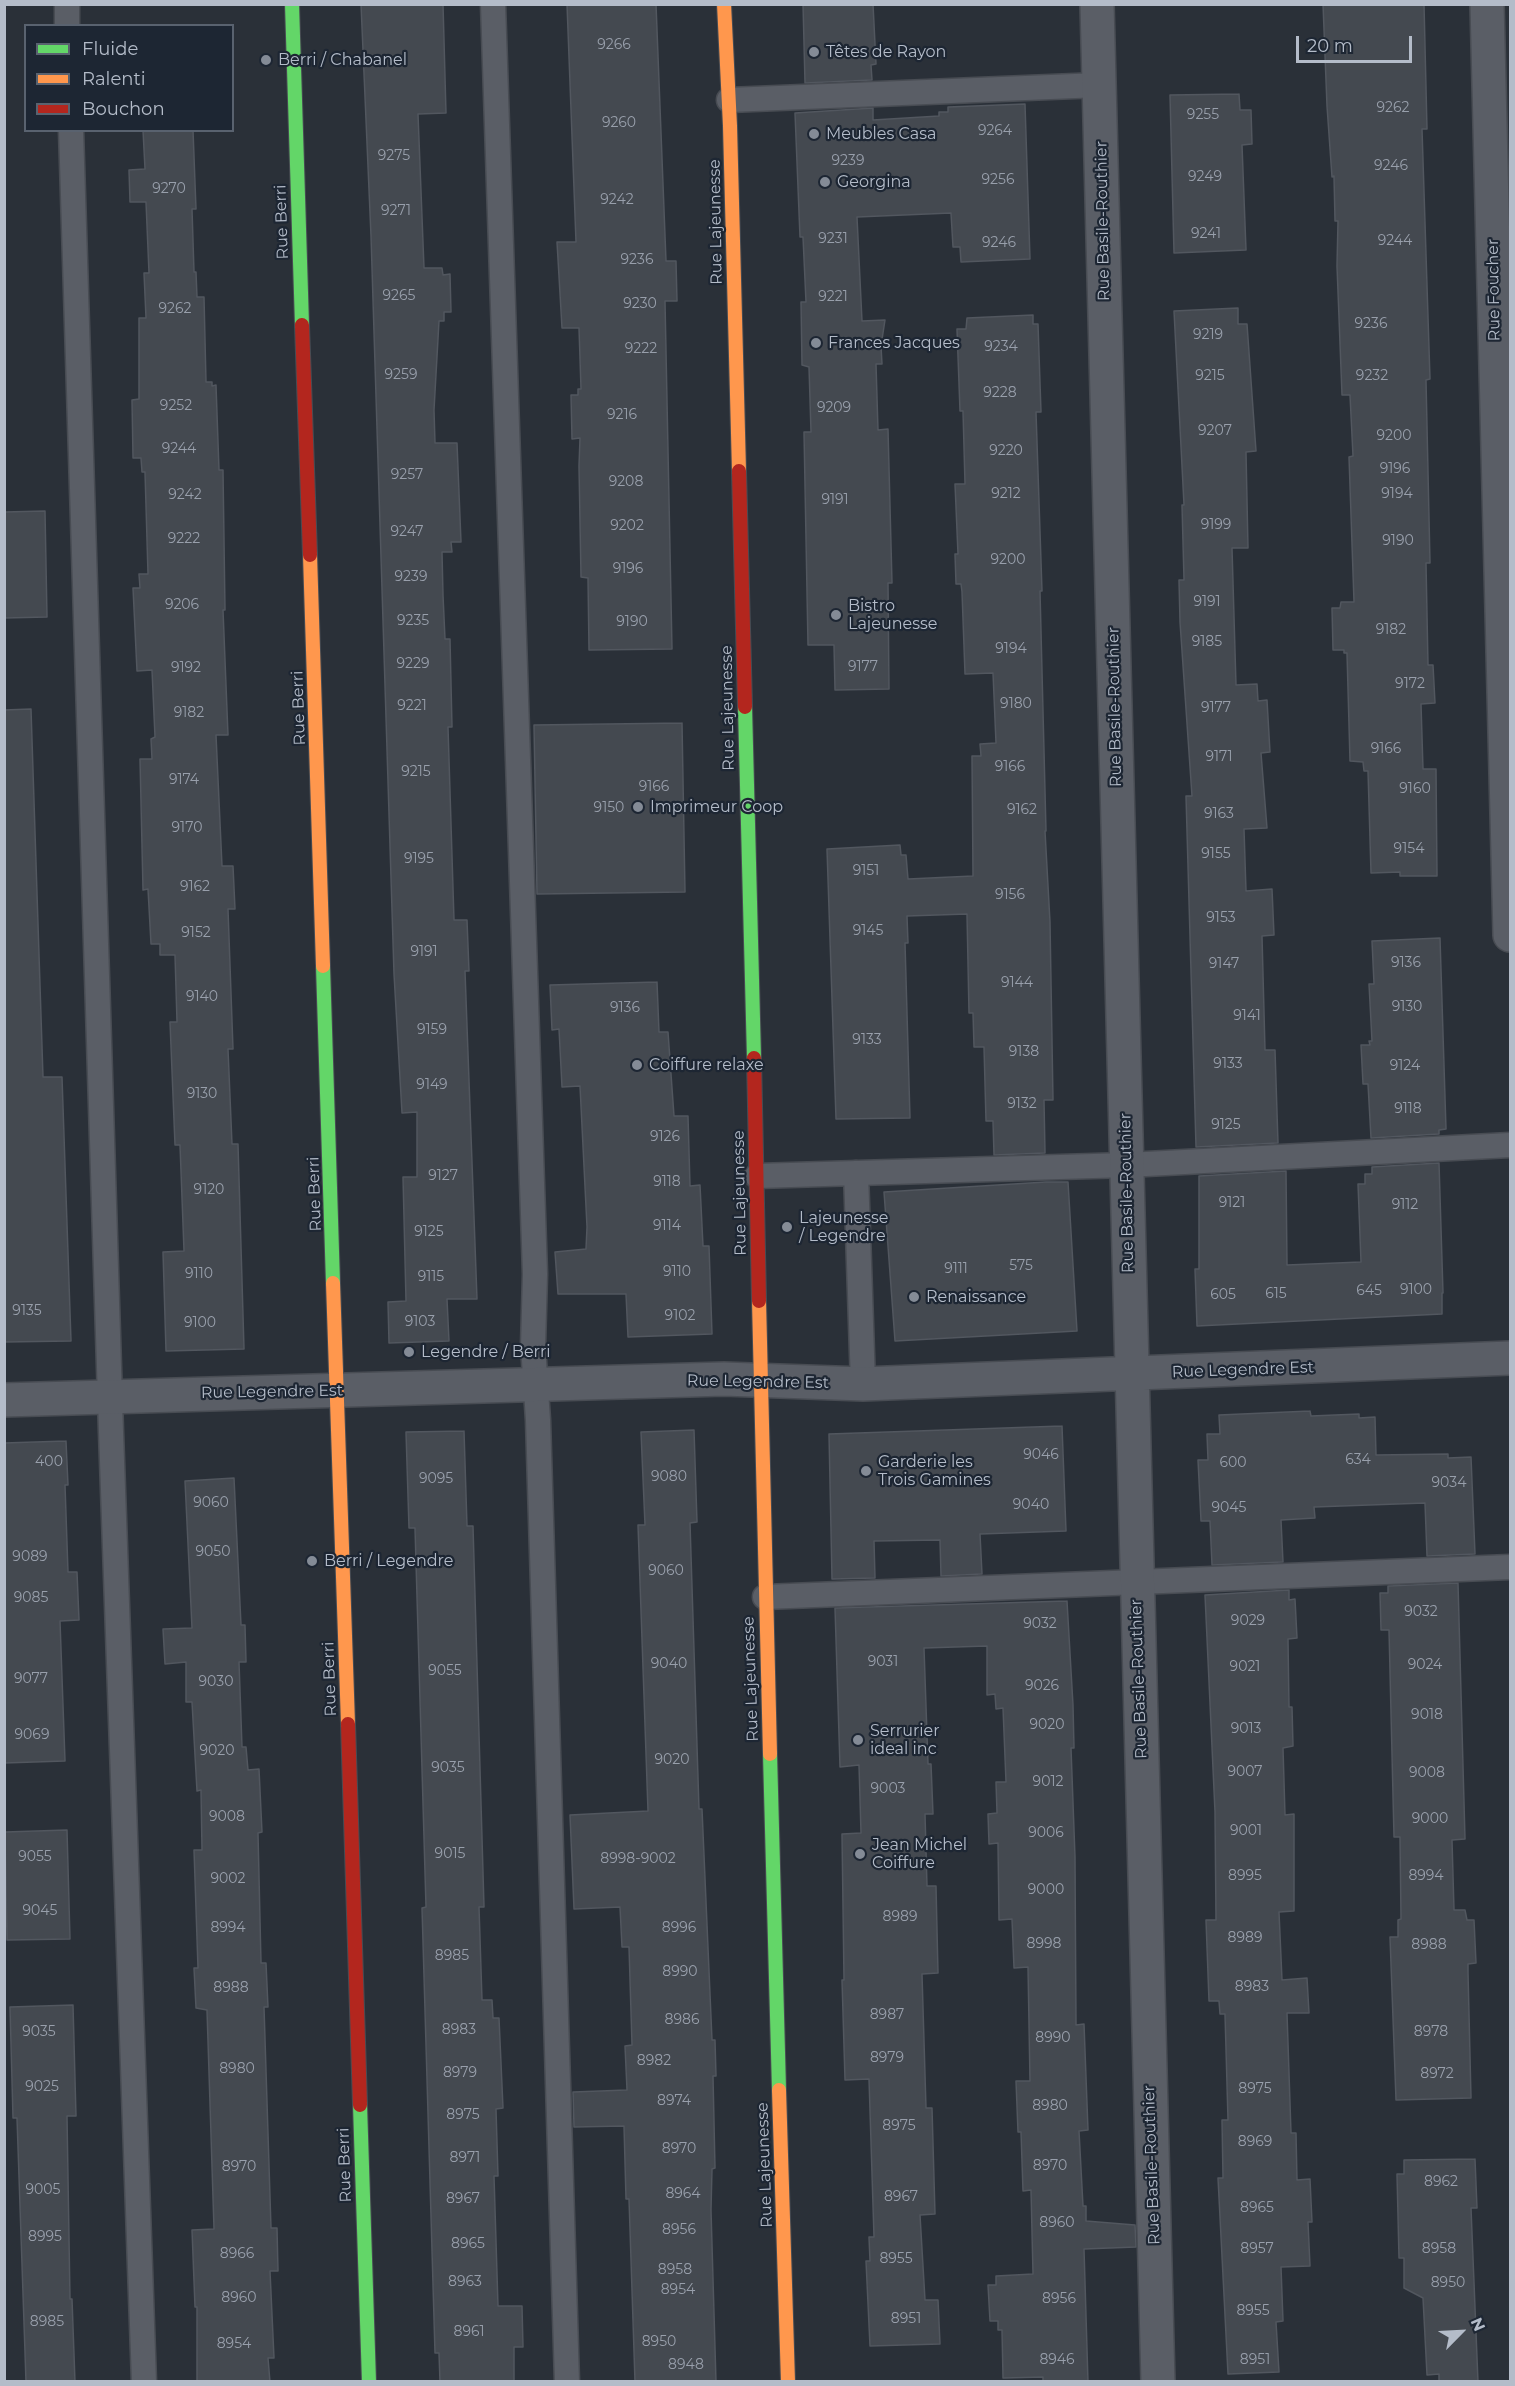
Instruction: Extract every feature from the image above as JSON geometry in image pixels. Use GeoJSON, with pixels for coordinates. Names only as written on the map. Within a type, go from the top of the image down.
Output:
{"type":"FeatureCollection","features":[{"type":"Feature","properties":{"kind":"main road","name":"Rue Berri"},"geometry":{"type":"LineString","coordinates":[[292,4],[369,2382]]}},
{"type":"Feature","properties":{"kind":"main road","name":"Rue Lajeunesse"},"geometry":{"type":"LineString","coordinates":[[724,4],[729,100],[757,1176],[765,1598],[788,2382]]}},
{"type":"Feature","properties":{"kind":"street","name":"Rue Basile-Routhier"},"geometry":{"type":"LineString","coordinates":[[1097,4],[1158,2382]]}},
{"type":"Feature","properties":{"kind":"street","name":"Rue Foucher"},"geometry":{"type":"LineString","coordinates":[[1487,4],[1510,935]]}},
{"type":"Feature","properties":{"kind":"street","name":"Rue Legendre Est"},"geometry":{"type":"LineString","coordinates":[[4,1400],[715,1379],[863,1384],[1510,1358]]}},
{"type":"Feature","properties":{"kind":"lane"},"geometry":{"type":"LineString","coordinates":[[67,4],[67,24]]}},
{"type":"Feature","properties":{"kind":"lane"},"geometry":{"type":"LineString","coordinates":[[494,4],[535,1262],[533,1346],[567,2382]]}},
{"type":"Feature","properties":{"kind":"lane"},"geometry":{"type":"LineString","coordinates":[[729,100],[1100,85]]}},
{"type":"Feature","properties":{"kind":"lane"},"geometry":{"type":"LineString","coordinates":[[71,132],[144,2382]]}},
{"type":"Feature","properties":{"kind":"lane"},"geometry":{"type":"LineString","coordinates":[[757,1176],[1127,1165],[1510,1145]]}},
{"type":"Feature","properties":{"kind":"lane"},"geometry":{"type":"LineString","coordinates":[[856,1173],[863,1384]]}},
{"type":"Feature","properties":{"kind":"lane"},"geometry":{"type":"LineString","coordinates":[[765,1598],[1510,1567]]}},
{"type":"Feature","properties":{"kind":"building"},"geometry":{"type":"Polygon","coordinates":[[[361,4],[443,4],[446,113],[418,114],[424,268],[442,268],[443,275],[450,274],[451,312],[444,312],[444,321],[439,321],[434,410],[435,443],[457,443],[461,542],[451,542],[452,552],[442,552],[443,595],[445,639],[450,639],[452,727],[448,727],[454,920],[467,920],[469,971],[465,971],[477,1299],[447,1299],[449,1341],[389,1343],[388,1302],[406,1301],[403,1177],[417,1177],[417,1112],[402,1113],[394,974],[371,236],[361,4]]]}},
{"type":"Feature","properties":{"kind":"building"},"geometry":{"type":"Polygon","coordinates":[[[567,4],[656,4],[666,261],[676,261],[677,301],[665,301],[672,649],[589,650],[588,578],[581,577],[580,438],[572,439],[571,395],[578,395],[578,389],[581,389],[579,328],[562,328],[557,242],[576,242],[567,4]]]}},
{"type":"Feature","properties":{"kind":"building"},"geometry":{"type":"Polygon","coordinates":[[[803,4],[873,4],[876,64],[871,65],[872,80],[805,83],[803,4]]]}},
{"type":"Feature","properties":{"kind":"building"},"geometry":{"type":"Polygon","coordinates":[[[1323,4],[1424,4],[1427,129],[1422,129],[1430,379],[1426,380],[1430,563],[1426,563],[1428,665],[1433,665],[1435,703],[1421,704],[1423,769],[1436,769],[1437,876],[1400,876],[1400,872],[1371,873],[1368,771],[1364,771],[1363,762],[1350,761],[1347,653],[1344,653],[1344,650],[1333,650],[1332,608],[1340,608],[1341,602],[1354,602],[1349,457],[1353,456],[1350,395],[1342,395],[1337,266],[1338,221],[1335,221],[1334,176],[1332,177],[1327,106],[1323,4]]]}},
{"type":"Feature","properties":{"kind":"building"},"geometry":{"type":"Polygon","coordinates":[[[1239,94],[1240,110],[1251,110],[1252,144],[1242,145],[1246,250],[1174,253],[1170,95],[1239,94]]]}},
{"type":"Feature","properties":{"kind":"building"},"geometry":{"type":"Polygon","coordinates":[[[1025,104],[1030,259],[961,262],[960,247],[953,247],[951,213],[857,217],[862,321],[885,320],[881,346],[882,364],[876,364],[878,430],[888,429],[892,583],[888,583],[889,689],[835,690],[834,645],[808,645],[804,432],[811,432],[809,367],[802,365],[801,302],[806,302],[803,237],[800,237],[795,113],[873,108],[873,120],[939,116],[939,112],[948,112],[948,107],[1025,104]]]}},
{"type":"Feature","properties":{"kind":"building"},"geometry":{"type":"Polygon","coordinates":[[[143,132],[193,132],[196,209],[192,209],[194,272],[196,272],[197,297],[204,297],[206,382],[212,382],[212,386],[216,385],[219,470],[223,470],[225,610],[223,610],[228,735],[216,735],[222,866],[233,866],[235,909],[228,909],[233,1049],[228,1049],[232,1144],[238,1144],[244,1349],[166,1351],[163,1252],[184,1251],[180,1145],[175,1145],[170,1022],[177,1022],[175,955],[160,955],[160,944],[151,944],[148,889],[143,890],[140,759],[152,759],[151,739],[155,737],[152,670],[137,671],[133,588],[140,588],[139,574],[148,574],[145,472],[142,472],[141,458],[133,458],[132,400],[139,399],[139,318],[146,318],[144,273],[149,273],[146,202],[130,202],[129,170],[145,169],[143,132]]]}},
{"type":"Feature","properties":{"kind":"building"},"geometry":{"type":"Polygon","coordinates":[[[1238,308],[1238,324],[1247,324],[1256,451],[1246,452],[1248,548],[1232,548],[1236,685],[1257,684],[1258,701],[1267,700],[1270,752],[1261,753],[1267,828],[1244,829],[1246,891],[1272,889],[1274,935],[1262,936],[1265,1050],[1275,1050],[1278,1143],[1196,1147],[1186,796],[1192,796],[1180,622],[1179,580],[1184,580],[1182,505],[1184,505],[1174,311],[1238,308]]]}},
{"type":"Feature","properties":{"kind":"building"},"geometry":{"type":"Polygon","coordinates":[[[1033,315],[1033,324],[1038,324],[1041,412],[1036,412],[1053,1100],[1044,1100],[1045,1153],[994,1155],[993,1121],[986,1121],[984,1047],[974,1047],[973,1013],[969,1013],[967,914],[907,916],[908,943],[905,943],[910,1118],[836,1119],[827,849],[900,845],[901,855],[906,855],[908,879],[973,876],[972,756],[981,756],[980,744],[996,743],[993,673],[965,674],[962,592],[961,584],[956,584],[955,554],[958,554],[955,484],[965,484],[957,329],[966,329],[967,318],[1033,315]]]}},
{"type":"Feature","properties":{"kind":"building"},"geometry":{"type":"Polygon","coordinates":[[[45,511],[47,617],[4,618],[4,512],[45,511]]]}},
{"type":"Feature","properties":{"kind":"building"},"geometry":{"type":"Polygon","coordinates":[[[31,709],[43,1077],[62,1077],[71,1341],[4,1342],[4,710],[31,709]]]}},
{"type":"Feature","properties":{"kind":"building"},"geometry":{"type":"Polygon","coordinates":[[[682,723],[685,892],[537,894],[534,725],[682,723]]]}},
{"type":"Feature","properties":{"kind":"building"},"geometry":{"type":"Polygon","coordinates":[[[1440,938],[1446,1129],[1439,1130],[1439,1134],[1371,1138],[1368,1084],[1363,1084],[1361,1045],[1370,1045],[1369,1041],[1372,1041],[1369,984],[1374,984],[1372,941],[1440,938]]]}},
{"type":"Feature","properties":{"kind":"building"},"geometry":{"type":"Polygon","coordinates":[[[657,982],[659,1032],[668,1032],[674,1116],[688,1116],[690,1186],[700,1185],[703,1246],[709,1246],[712,1334],[628,1337],[626,1294],[558,1294],[555,1252],[586,1249],[587,1227],[580,1086],[562,1087],[559,1029],[552,1030],[550,985],[657,982]]]}},
{"type":"Feature","properties":{"kind":"building"},"geometry":{"type":"Polygon","coordinates":[[[1439,1163],[1442,1314],[1197,1326],[1195,1269],[1199,1269],[1199,1176],[1286,1171],[1287,1265],[1361,1262],[1358,1184],[1365,1184],[1365,1174],[1372,1174],[1372,1167],[1439,1163]]]}},
{"type":"Feature","properties":{"kind":"building"},"geometry":{"type":"Polygon","coordinates":[[[1068,1182],[1077,1331],[895,1341],[884,1192],[1068,1182]]]}},
{"type":"Feature","properties":{"kind":"building"},"geometry":{"type":"Polygon","coordinates":[[[1310,1411],[1311,1416],[1359,1414],[1359,1418],[1375,1417],[1376,1455],[1448,1454],[1448,1458],[1471,1457],[1475,1554],[1427,1556],[1425,1503],[1314,1507],[1315,1518],[1281,1520],[1283,1562],[1212,1565],[1210,1521],[1201,1521],[1198,1460],[1208,1460],[1207,1434],[1220,1434],[1219,1415],[1310,1411]]]}},
{"type":"Feature","properties":{"kind":"building"},"geometry":{"type":"Polygon","coordinates":[[[1062,1426],[1066,1531],[980,1534],[982,1574],[941,1576],[940,1540],[874,1541],[875,1578],[832,1579],[829,1434],[1062,1426]]]}},
{"type":"Feature","properties":{"kind":"building"},"geometry":{"type":"Polygon","coordinates":[[[694,1430],[697,1522],[690,1523],[699,1809],[702,1809],[712,2040],[715,2040],[716,2076],[713,2076],[715,2168],[712,2169],[711,2210],[716,2382],[635,2382],[629,2199],[626,2199],[624,2126],[574,2127],[573,2092],[627,2090],[625,2046],[632,2045],[629,1947],[622,1947],[620,1907],[574,1909],[570,1815],[648,1811],[638,1525],[645,1525],[641,1432],[694,1430]]]}},
{"type":"Feature","properties":{"kind":"building"},"geometry":{"type":"Polygon","coordinates":[[[464,1431],[467,1526],[473,1526],[484,1907],[479,1907],[482,2000],[492,2000],[493,2018],[499,2018],[503,2108],[496,2109],[498,2176],[494,2176],[498,2306],[522,2306],[523,2347],[514,2347],[514,2382],[440,2382],[439,2353],[435,2353],[422,1908],[426,1907],[415,1528],[409,1528],[406,1432],[464,1431]]]}},
{"type":"Feature","properties":{"kind":"building"},"geometry":{"type":"Polygon","coordinates":[[[66,1441],[68,1572],[77,1572],[79,1620],[60,1621],[65,1761],[4,1763],[4,1443],[66,1441]]]}},
{"type":"Feature","properties":{"kind":"building"},"geometry":{"type":"Polygon","coordinates":[[[234,1478],[241,1625],[245,1625],[246,1662],[239,1662],[242,1747],[246,1747],[248,1770],[259,1769],[262,1832],[258,1833],[261,1963],[266,1963],[268,2007],[264,2007],[271,2228],[277,2228],[278,2271],[270,2271],[274,2358],[268,2358],[270,2382],[197,2382],[197,2307],[195,2307],[192,2230],[214,2229],[207,2010],[196,2008],[194,1968],[198,1968],[194,1850],[202,1850],[201,1790],[197,1791],[192,1702],[186,1702],[186,1662],[165,1664],[163,1629],[192,1628],[185,1481],[234,1478]]]}},
{"type":"Feature","properties":{"kind":"building"},"geometry":{"type":"Polygon","coordinates":[[[1458,1583],[1465,1839],[1452,1840],[1454,1910],[1465,1910],[1467,1920],[1474,1920],[1476,1963],[1468,1964],[1471,2098],[1396,2100],[1390,1937],[1398,1937],[1398,1920],[1401,1919],[1400,1837],[1394,1837],[1389,1630],[1381,1630],[1380,1593],[1388,1593],[1388,1586],[1458,1583]]]}},
{"type":"Feature","properties":{"kind":"building"},"geometry":{"type":"Polygon","coordinates":[[[1289,1590],[1289,1600],[1295,1599],[1297,1638],[1288,1639],[1289,1707],[1292,1707],[1293,1746],[1283,1748],[1285,1815],[1294,1814],[1294,1911],[1279,1912],[1282,1980],[1307,1978],[1309,2013],[1287,2013],[1291,2133],[1296,2133],[1297,2180],[1310,2179],[1312,2222],[1308,2222],[1310,2266],[1281,2267],[1283,2321],[1276,2322],[1279,2372],[1228,2374],[1218,2178],[1223,2178],[1222,2120],[1228,2120],[1225,2014],[1220,2014],[1219,2001],[1209,2001],[1206,1920],[1216,1920],[1215,1812],[1205,1595],[1289,1590]]]}},
{"type":"Feature","properties":{"kind":"building"},"geometry":{"type":"Polygon","coordinates":[[[1067,1601],[1074,1748],[1071,1748],[1075,1857],[1076,2025],[1084,2024],[1088,2130],[1079,2131],[1083,2206],[1086,2206],[1086,2221],[1135,2225],[1136,2247],[1084,2249],[1088,2382],[1043,2382],[1043,2377],[1003,2378],[1002,2330],[998,2330],[998,2321],[990,2321],[988,2285],[996,2285],[996,2276],[1033,2274],[1031,2190],[1023,2191],[1016,2081],[1030,2081],[1028,1967],[1014,1968],[1012,1919],[999,1920],[998,1843],[989,1844],[988,1814],[997,1813],[996,1782],[1006,1782],[1003,1708],[996,1709],[995,1694],[987,1695],[987,1646],[924,1648],[928,1764],[931,1764],[933,1814],[925,1814],[927,1886],[936,1886],[938,1973],[922,1974],[926,2108],[932,2108],[935,2214],[920,2215],[925,2300],[938,2300],[940,2344],[870,2346],[866,2261],[870,2261],[869,2237],[874,2237],[869,2079],[845,2080],[842,1980],[844,1980],[842,1834],[861,1833],[859,1765],[840,1767],[835,1608],[1067,1601]]]}},
{"type":"Feature","properties":{"kind":"building"},"geometry":{"type":"Polygon","coordinates":[[[67,1830],[70,1939],[7,1940],[5,1832],[67,1830]]]}},
{"type":"Feature","properties":{"kind":"building"},"geometry":{"type":"Polygon","coordinates":[[[73,2005],[76,2116],[67,2116],[70,2299],[72,2299],[75,2382],[26,2382],[17,2118],[13,2118],[10,2007],[73,2005]]]}},
{"type":"Feature","properties":{"kind":"building"},"geometry":{"type":"Polygon","coordinates":[[[1475,2159],[1477,2208],[1471,2208],[1478,2382],[1439,2382],[1439,2374],[1427,2375],[1423,2298],[1404,2288],[1404,2258],[1399,2258],[1397,2174],[1404,2174],[1404,2160],[1475,2159]]]}},
{"type":"Feature","properties":{"kind":"traffic: fast"},"geometry":{"type":"LineString","coordinates":[[292,4],[302,325]]}},
{"type":"Feature","properties":{"kind":"traffic: fast"},"geometry":{"type":"LineString","coordinates":[[745,707],[754,1058]]}},
{"type":"Feature","properties":{"kind":"traffic: fast"},"geometry":{"type":"LineString","coordinates":[[323,966],[333,1283]]}},
{"type":"Feature","properties":{"kind":"traffic: fast"},"geometry":{"type":"LineString","coordinates":[[770,1754],[779,2090]]}},
{"type":"Feature","properties":{"kind":"traffic: fast"},"geometry":{"type":"LineString","coordinates":[[360,2105],[369,2382]]}},
{"type":"Feature","properties":{"kind":"traffic: slow"},"geometry":{"type":"LineString","coordinates":[[724,4],[730,126],[739,471]]}},
{"type":"Feature","properties":{"kind":"traffic: slow"},"geometry":{"type":"LineString","coordinates":[[310,555],[323,966]]}},
{"type":"Feature","properties":{"kind":"traffic: slow"},"geometry":{"type":"LineString","coordinates":[[333,1283],[348,1724]]}},
{"type":"Feature","properties":{"kind":"traffic: slow"},"geometry":{"type":"LineString","coordinates":[[759,1301],[770,1754]]}},
{"type":"Feature","properties":{"kind":"traffic: slow"},"geometry":{"type":"LineString","coordinates":[[779,2090],[788,2382]]}},
{"type":"Feature","properties":{"kind":"traffic: jam"},"geometry":{"type":"LineString","coordinates":[[302,325],[310,555]]}},
{"type":"Feature","properties":{"kind":"traffic: jam"},"geometry":{"type":"LineString","coordinates":[[739,471],[745,707]]}},
{"type":"Feature","properties":{"kind":"traffic: jam"},"geometry":{"type":"LineString","coordinates":[[754,1058],[759,1301]]}},
{"type":"Feature","properties":{"kind":"traffic: jam"},"geometry":{"type":"LineString","coordinates":[[348,1724],[360,2105]]}},
{"type":"Feature","properties":{"kind":"place","name":"Têtes de Rayon"},"geometry":{"type":"Point","coordinates":[814,52]}},
{"type":"Feature","properties":{"kind":"place","name":"Berri / Chabanel"},"geometry":{"type":"Point","coordinates":[266,60]}},
{"type":"Feature","properties":{"kind":"place","name":"Meubles Casa"},"geometry":{"type":"Point","coordinates":[814,134]}},
{"type":"Feature","properties":{"kind":"place","name":"Georgina"},"geometry":{"type":"Point","coordinates":[825,182]}},
{"type":"Feature","properties":{"kind":"place","name":"Frances Jacques"},"geometry":{"type":"Point","coordinates":[816,343]}},
{"type":"Feature","properties":{"kind":"place","name":"Bistro Lajeunesse"},"geometry":{"type":"Point","coordinates":[836,615]}},
{"type":"Feature","properties":{"kind":"place","name":"Imprimeur Coop"},"geometry":{"type":"Point","coordinates":[638,807]}},
{"type":"Feature","properties":{"kind":"place","name":"Coiffure relaxe"},"geometry":{"type":"Point","coordinates":[637,1065]}},
{"type":"Feature","properties":{"kind":"place","name":"Lajeunesse / Legendre"},"geometry":{"type":"Point","coordinates":[787,1227]}},
{"type":"Feature","properties":{"kind":"place","name":"Renaissance"},"geometry":{"type":"Point","coordinates":[914,1297]}},
{"type":"Feature","properties":{"kind":"place","name":"Legendre / Berri"},"geometry":{"type":"Point","coordinates":[409,1352]}},
{"type":"Feature","properties":{"kind":"place","name":"Garderie les Trois Gamines"},"geometry":{"type":"Point","coordinates":[866,1471]}},
{"type":"Feature","properties":{"kind":"place","name":"Berri / Legendre"},"geometry":{"type":"Point","coordinates":[312,1561]}},
{"type":"Feature","properties":{"kind":"place","name":"Serrurier ideal inc"},"geometry":{"type":"Point","coordinates":[858,1740]}},
{"type":"Feature","properties":{"kind":"place","name":"Jean Michel Coiffure"},"geometry":{"type":"Point","coordinates":[860,1854]}}]}
